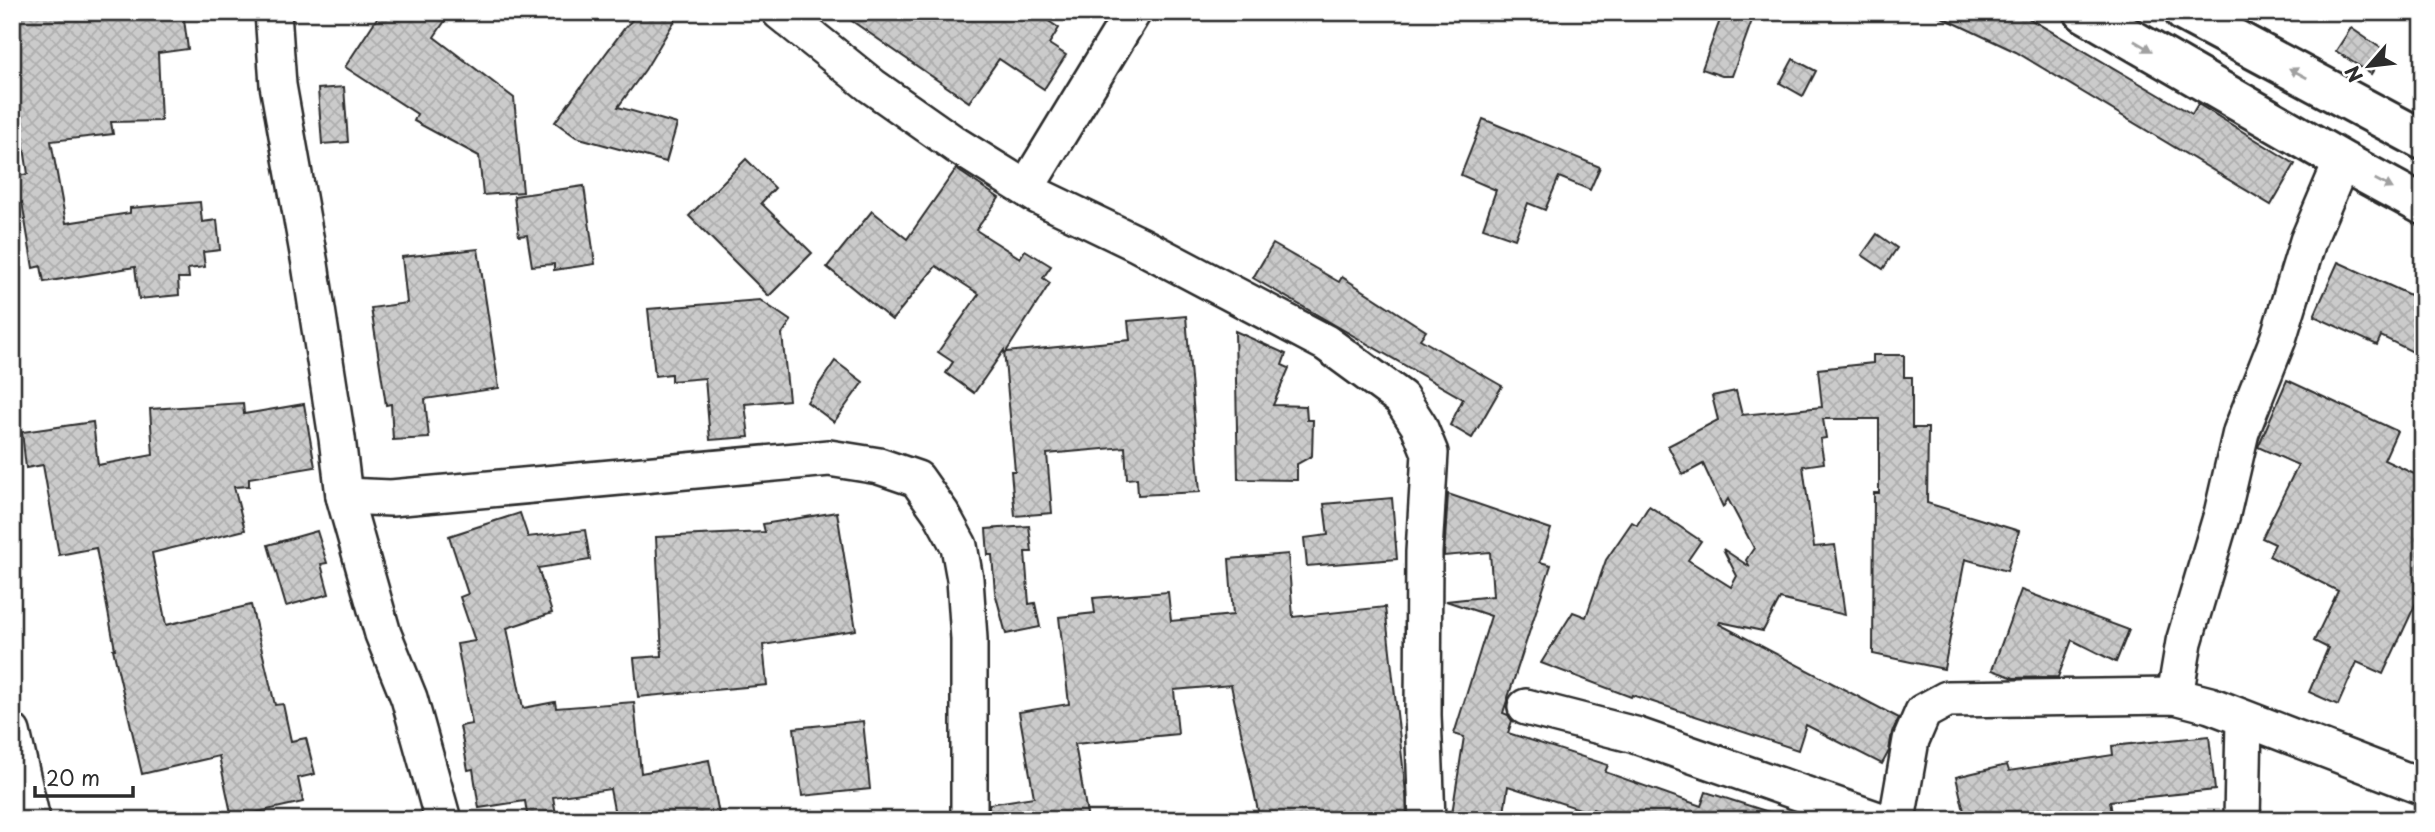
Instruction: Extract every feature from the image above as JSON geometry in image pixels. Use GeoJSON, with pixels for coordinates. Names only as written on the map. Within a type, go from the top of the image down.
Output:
{"type":"FeatureCollection","features":[{"type":"Feature","properties":{"kind":"street"},"geometry":{"type":"LineString","coordinates":[[273,12],[278,85],[310,264],[344,496],[383,634],[409,698],[443,820]]}},
{"type":"Feature","properties":{"kind":"street"},"geometry":{"type":"LineString","coordinates":[[780,12],[872,86],[956,145],[1038,196],[1228,290],[1326,343],[1401,398],[1419,426],[1430,453],[1424,552],[1423,715],[1427,820]]}},
{"type":"Feature","properties":{"kind":"street"},"geometry":{"type":"LineString","coordinates":[[1026,188],[1133,12]]}},
{"type":"Feature","properties":{"kind":"street"},"geometry":{"type":"LineString","coordinates":[[2084,12],[2423,205]]}},
{"type":"Feature","properties":{"kind":"street"},"geometry":{"type":"LineString","coordinates":[[2184,12],[2423,141]]}},
{"type":"Feature","properties":{"kind":"street"},"geometry":{"type":"LineString","coordinates":[[2175,695],[2184,642],[2222,514],[2241,432],[2278,339],[2308,241],[2342,161]]}},
{"type":"Feature","properties":{"kind":"street"},"geometry":{"type":"LineString","coordinates":[[344,496],[391,498],[829,458],[879,466],[917,478],[959,546],[965,579],[969,639],[970,820]]}},
{"type":"Feature","properties":{"kind":"street"},"geometry":{"type":"LineString","coordinates":[[1897,820],[1911,740],[1923,712],[1947,699],[2175,695],[2210,705],[2423,787]]}},
{"type":"Feature","properties":{"kind":"street"},"geometry":{"type":"LineString","coordinates":[[1526,708],[1634,735],[1878,820]]}},
{"type":"Feature","properties":{"kind":"street"},"geometry":{"type":"LineString","coordinates":[[2242,820],[2244,719]]}},
{"type":"Feature","properties":{"kind":"street"},"geometry":{"type":"LineString","coordinates":[[12,732],[32,820]]}},
{"type":"Feature","properties":{"kind":"building"},"geometry":{"type":"Polygon","coordinates":[[[12,12],[183,12],[188,49],[158,53],[161,121],[111,122],[113,134],[51,141],[66,223],[130,213],[130,208],[200,202],[202,222],[217,220],[220,250],[203,252],[205,267],[188,269],[189,278],[178,278],[179,295],[139,299],[135,267],[44,282],[41,266],[33,268],[22,202],[12,204],[12,177],[28,174],[16,95],[12,95],[12,12]]]}},
{"type":"Feature","properties":{"kind":"building"},"geometry":{"type":"Polygon","coordinates":[[[381,12],[451,12],[434,37],[514,98],[523,192],[483,195],[479,156],[414,121],[417,114],[345,67],[381,12]]]}},
{"type":"Feature","properties":{"kind":"building"},"geometry":{"type":"Polygon","coordinates":[[[639,12],[680,12],[645,70],[618,107],[677,124],[666,162],[576,137],[555,122],[639,12]]]}},
{"type":"Feature","properties":{"kind":"building"},"geometry":{"type":"Polygon","coordinates":[[[839,12],[1035,12],[1059,28],[1049,44],[1066,55],[1044,89],[999,59],[969,102],[839,12]]]}},
{"type":"Feature","properties":{"kind":"building"},"geometry":{"type":"Polygon","coordinates":[[[1723,12],[1755,12],[1732,76],[1722,76],[1702,69],[1723,12]]]}},
{"type":"Feature","properties":{"kind":"building"},"geometry":{"type":"Polygon","coordinates":[[[1931,12],[2018,12],[2192,114],[2198,104],[2295,164],[2271,205],[2016,52],[1931,12]]]}},
{"type":"Feature","properties":{"kind":"building"},"geometry":{"type":"Polygon","coordinates":[[[2351,28],[2385,51],[2371,74],[2336,51],[2351,28]]]}},
{"type":"Feature","properties":{"kind":"building"},"geometry":{"type":"Polygon","coordinates":[[[1793,59],[1816,71],[1803,96],[1780,83],[1793,59]]]}},
{"type":"Feature","properties":{"kind":"building"},"geometry":{"type":"Polygon","coordinates":[[[344,87],[348,142],[322,144],[318,89],[344,87]]]}},
{"type":"Feature","properties":{"kind":"building"},"geometry":{"type":"Polygon","coordinates":[[[1483,119],[1600,167],[1590,190],[1559,177],[1545,210],[1528,203],[1515,239],[1483,228],[1496,190],[1461,175],[1483,119]]]}},
{"type":"Feature","properties":{"kind":"building"},"geometry":{"type":"Polygon","coordinates":[[[746,159],[775,188],[761,203],[812,253],[769,296],[689,216],[746,159]]]}},
{"type":"Feature","properties":{"kind":"building"},"geometry":{"type":"Polygon","coordinates":[[[956,169],[999,198],[976,230],[1020,258],[1025,250],[1051,266],[1043,278],[1050,283],[1006,352],[1130,340],[1128,321],[1186,316],[1200,492],[1138,495],[1137,478],[1127,479],[1125,447],[1047,454],[1052,513],[1015,516],[1011,471],[1015,471],[1004,350],[974,393],[946,373],[953,362],[938,352],[979,294],[936,266],[892,320],[827,267],[872,211],[907,239],[956,169]]]}},
{"type":"Feature","properties":{"kind":"building"},"geometry":{"type":"Polygon","coordinates":[[[584,186],[595,264],[554,270],[554,264],[532,266],[527,235],[519,236],[514,196],[584,186]]]}},
{"type":"Feature","properties":{"kind":"building"},"geometry":{"type":"Polygon","coordinates":[[[1877,234],[1897,248],[1883,269],[1862,255],[1877,234]]]}},
{"type":"Feature","properties":{"kind":"building"},"geometry":{"type":"Polygon","coordinates":[[[1273,244],[1339,282],[1342,277],[1426,331],[1420,339],[1502,386],[1472,438],[1450,425],[1463,399],[1253,278],[1273,244]]]}},
{"type":"Feature","properties":{"kind":"building"},"geometry":{"type":"Polygon","coordinates":[[[478,249],[499,388],[425,399],[429,438],[393,440],[391,404],[386,405],[371,308],[407,303],[402,257],[478,249]]]}},
{"type":"Feature","properties":{"kind":"building"},"geometry":{"type":"Polygon","coordinates":[[[2338,262],[2423,301],[2423,357],[2381,336],[2377,345],[2314,316],[2338,262]]]}},
{"type":"Feature","properties":{"kind":"building"},"geometry":{"type":"Polygon","coordinates":[[[760,300],[791,321],[782,334],[789,400],[745,404],[749,437],[710,440],[705,378],[671,381],[671,374],[655,376],[648,309],[760,300]]]}},
{"type":"Feature","properties":{"kind":"building"},"geometry":{"type":"Polygon","coordinates":[[[1235,331],[1286,354],[1282,365],[1289,368],[1273,405],[1306,406],[1307,420],[1313,420],[1312,456],[1297,464],[1297,480],[1238,479],[1235,331]]]}},
{"type":"Feature","properties":{"kind":"building"},"geometry":{"type":"Polygon","coordinates":[[[1873,355],[1904,355],[1904,377],[1912,377],[1912,428],[1928,428],[1927,503],[2019,531],[2007,571],[1965,559],[1944,669],[1873,654],[1874,493],[1879,493],[1879,419],[1823,419],[1826,438],[1820,439],[1824,463],[1803,466],[1814,547],[1835,545],[1845,615],[1780,599],[1763,631],[1720,622],[1719,624],[1899,718],[1882,764],[1806,725],[1798,750],[1632,695],[1631,697],[1541,663],[1573,612],[1586,617],[1606,560],[1632,522],[1637,525],[1649,506],[1701,541],[1688,560],[1731,587],[1737,576],[1723,549],[1750,567],[1746,560],[1754,548],[1728,499],[1723,507],[1703,464],[1683,475],[1668,446],[1718,420],[1712,396],[1736,391],[1742,415],[1822,407],[1818,369],[1873,363],[1873,355]]]}},
{"type":"Feature","properties":{"kind":"building"},"geometry":{"type":"Polygon","coordinates":[[[835,361],[863,382],[834,422],[807,402],[835,361]]]}},
{"type":"Feature","properties":{"kind":"building"},"geometry":{"type":"Polygon","coordinates":[[[2287,380],[2397,431],[2384,460],[2423,478],[2423,588],[2383,674],[2357,662],[2338,705],[2309,692],[2328,648],[2314,641],[2338,591],[2269,556],[2275,544],[2262,538],[2298,465],[2258,447],[2287,380]]]}},
{"type":"Feature","properties":{"kind":"building"},"geometry":{"type":"Polygon","coordinates":[[[243,403],[244,414],[304,404],[315,467],[249,478],[249,486],[234,487],[245,530],[152,553],[166,625],[251,605],[275,705],[283,704],[291,741],[306,738],[315,774],[298,778],[303,802],[232,818],[219,756],[142,774],[113,649],[96,548],[59,555],[43,465],[26,468],[22,432],[93,422],[98,465],[153,455],[150,409],[243,403]]]}},
{"type":"Feature","properties":{"kind":"building"},"geometry":{"type":"Polygon","coordinates":[[[1448,494],[1551,529],[1540,562],[1551,565],[1503,713],[1512,721],[1508,733],[1608,765],[1605,772],[1701,806],[1706,792],[1775,814],[1774,820],[1623,820],[1508,786],[1503,820],[1451,820],[1464,737],[1454,734],[1491,616],[1446,601],[1493,596],[1490,552],[1444,556],[1448,494]]]}},
{"type":"Feature","properties":{"kind":"building"},"geometry":{"type":"Polygon","coordinates":[[[1392,498],[1397,559],[1307,566],[1304,538],[1328,535],[1324,504],[1392,498]]]}},
{"type":"Feature","properties":{"kind":"building"},"geometry":{"type":"Polygon","coordinates":[[[837,512],[856,630],[763,645],[767,685],[638,697],[634,658],[662,656],[656,537],[765,532],[763,524],[837,512]]]}},
{"type":"Feature","properties":{"kind":"building"},"geometry":{"type":"Polygon","coordinates":[[[520,513],[528,537],[585,530],[590,560],[538,568],[552,613],[507,628],[523,708],[555,702],[556,708],[634,702],[641,773],[709,760],[720,820],[616,820],[610,789],[553,797],[557,820],[528,820],[525,801],[479,808],[473,769],[468,770],[460,726],[472,724],[457,644],[475,641],[460,597],[468,594],[449,536],[520,513]]]}},
{"type":"Feature","properties":{"kind":"building"},"geometry":{"type":"Polygon","coordinates":[[[1029,526],[1032,552],[1025,552],[1029,604],[1035,603],[1040,627],[1006,634],[995,592],[992,555],[988,555],[986,529],[1029,526]]]}},
{"type":"Feature","properties":{"kind":"building"},"geometry":{"type":"Polygon","coordinates":[[[317,531],[327,563],[321,564],[329,594],[286,606],[268,545],[317,531]]]}},
{"type":"Feature","properties":{"kind":"building"},"geometry":{"type":"Polygon","coordinates":[[[1288,554],[1293,617],[1385,607],[1407,820],[1260,820],[1231,685],[1174,690],[1178,734],[1075,744],[1088,820],[989,820],[989,804],[1034,797],[1019,712],[1069,704],[1059,617],[1095,613],[1093,598],[1168,592],[1171,621],[1233,615],[1229,559],[1288,554]]]}},
{"type":"Feature","properties":{"kind":"building"},"geometry":{"type":"Polygon","coordinates":[[[2021,590],[2129,630],[2116,662],[2072,640],[2058,677],[2014,678],[1992,670],[2021,590]]]}},
{"type":"Feature","properties":{"kind":"building"},"geometry":{"type":"Polygon","coordinates":[[[863,721],[870,789],[802,796],[794,728],[863,721]]]}},
{"type":"Feature","properties":{"kind":"building"},"geometry":{"type":"Polygon","coordinates":[[[2209,736],[2215,790],[2110,801],[2113,820],[1966,820],[1956,777],[2007,765],[2009,771],[2113,755],[2112,746],[2209,736]]]}}]}
